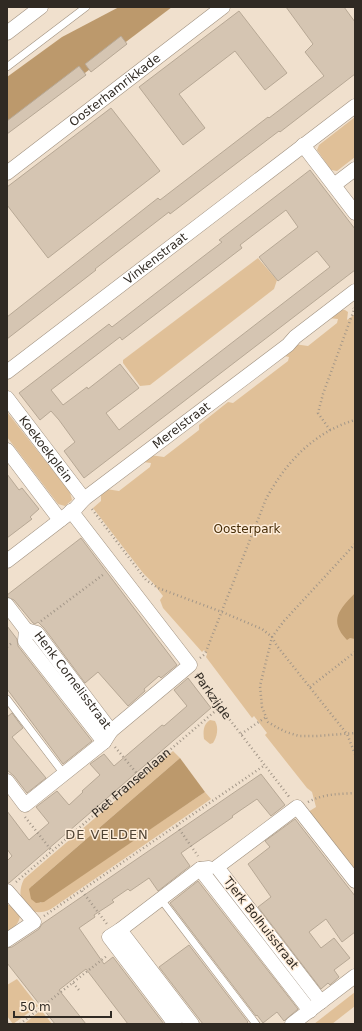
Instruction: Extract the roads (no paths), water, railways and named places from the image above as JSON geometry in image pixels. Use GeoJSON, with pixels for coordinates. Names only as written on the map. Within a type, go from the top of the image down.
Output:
{"type":"FeatureCollection","features":[{"type":"Feature","properties":{"kind":"street"},"geometry":{"type":"LineString","coordinates":[[7,33],[41,7]]}},
{"type":"Feature","properties":{"kind":"street","name":"Oosterhamrikkade"},"geometry":{"type":"LineString","coordinates":[[7,173],[223,7]]}},
{"type":"Feature","properties":{"kind":"street","name":"Vinkenstraat"},"geometry":{"type":"LineString","coordinates":[[7,372],[355,106]]}},
{"type":"Feature","properties":{"kind":"street"},"geometry":{"type":"LineString","coordinates":[[303,145],[355,213]]}},
{"type":"Feature","properties":{"kind":"street"},"geometry":{"type":"LineString","coordinates":[[334,185],[355,169]]}},
{"type":"Feature","properties":{"kind":"street","name":"Merelstraat"},"geometry":{"type":"LineString","coordinates":[[7,561],[288,345],[295,337],[351,294]]}},
{"type":"Feature","properties":{"kind":"street","name":"Koekoekplein"},"geometry":{"type":"LineString","coordinates":[[7,398],[77,506]]}},
{"type":"Feature","properties":{"kind":"street"},"geometry":{"type":"LineString","coordinates":[[7,450],[60,520]]}},
{"type":"Feature","properties":{"kind":"street","name":"Parkzijde"},"geometry":{"type":"LineString","coordinates":[[77,506],[114,566],[190,665]]}},
{"type":"Feature","properties":{"kind":"street","name":"Henk Cornelisstraat"},"geometry":{"type":"LineString","coordinates":[[7,605],[27,630],[25,641],[108,737],[190,665]]}},
{"type":"Feature","properties":{"kind":"street"},"geometry":{"type":"LineString","coordinates":[[7,781],[25,805],[108,737]]}},
{"type":"Feature","properties":{"kind":"street","name":"Tjerk Bolhuisstraat"},"geometry":{"type":"LineString","coordinates":[[208,868],[297,807],[355,881]]}},
{"type":"Feature","properties":{"kind":"street"},"geometry":{"type":"LineString","coordinates":[[175,1024],[109,937],[208,868]]}},
{"type":"Feature","properties":{"kind":"street","name":"Tjerk Bolhuisstraat"},"geometry":{"type":"LineString","coordinates":[[208,868],[321,1002]]}},
{"type":"Feature","properties":{"kind":"street","name":"Tjerk Bolhuisstraat"},"geometry":{"type":"LineString","coordinates":[[208,868],[310,1010]]}},
{"type":"Feature","properties":{"kind":"street"},"geometry":{"type":"LineString","coordinates":[[7,891],[34,922],[7,940]]}},
{"type":"Feature","properties":{"kind":"street"},"geometry":{"type":"LineString","coordinates":[[117,932],[192,1024]]}},
{"type":"Feature","properties":{"kind":"street"},"geometry":{"type":"LineString","coordinates":[[292,1024],[355,976]]}},
{"type":"Feature","properties":{"kind":"lane"},"geometry":{"type":"LineString","coordinates":[[7,67],[86,7]]}},
{"type":"Feature","properties":{"kind":"lane"},"geometry":{"type":"LineString","coordinates":[[7,699],[64,774]]}},
{"type":"Feature","properties":{"kind":"lane"},"geometry":{"type":"LineString","coordinates":[[163,902],[256,1024]]}},
{"type":"Feature","properties":{"kind":"district","name":"DE VELDEN"},"geometry":{"type":"Point","coordinates":[107,834]}},
{"type":"Feature","properties":{"kind":"park label","name":"Oosterpark"},"geometry":{"type":"Point","coordinates":[247,529]}}]}
